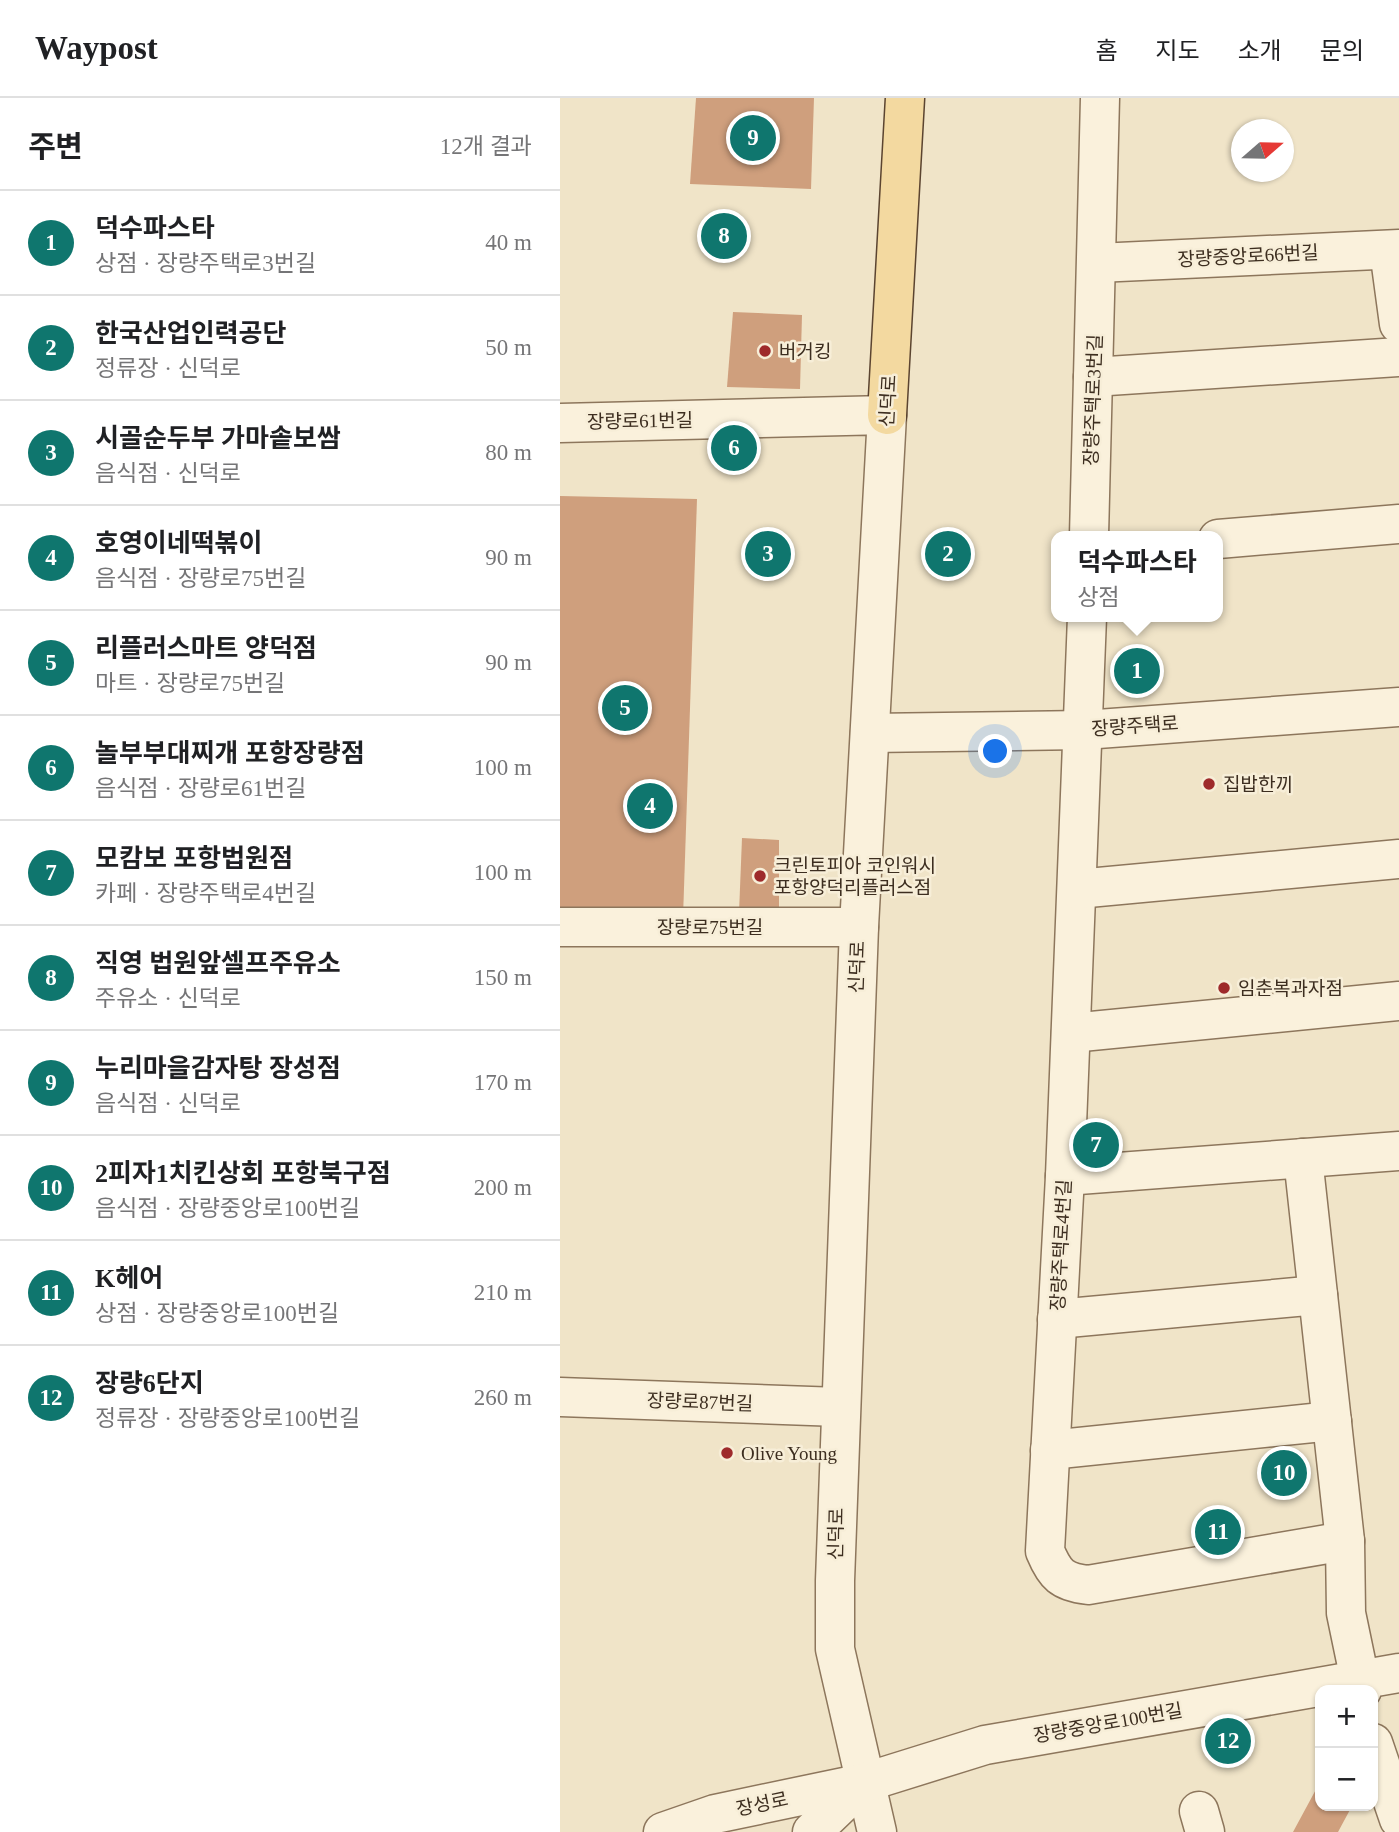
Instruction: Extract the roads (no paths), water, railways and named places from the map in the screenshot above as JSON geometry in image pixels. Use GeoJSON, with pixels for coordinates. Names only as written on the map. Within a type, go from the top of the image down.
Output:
{"type":"FeatureCollection","features":[{"type":"Feature","properties":{"kind":"main road","name":"신덕로"},"geometry":{"type":"LineString","coordinates":[[887,415],[905,98]]}},
{"type":"Feature","properties":{"kind":"street","name":"장량주택로3번길"},"geometry":{"type":"LineString","coordinates":[[1089,531],[1100,98]]}},
{"type":"Feature","properties":{"kind":"street","name":"장량중앙로66번길"},"geometry":{"type":"LineString","coordinates":[[1097,263],[1394,249]]}},
{"type":"Feature","properties":{"kind":"street"},"geometry":{"type":"LineString","coordinates":[[1394,249],[1399,324]]}},
{"type":"Feature","properties":{"kind":"street"},"geometry":{"type":"LineString","coordinates":[[1094,377],[1399,358]]}},
{"type":"Feature","properties":{"kind":"street","name":"장량로61번길"},"geometry":{"type":"LineString","coordinates":[[560,423],[887,415]]}},
{"type":"Feature","properties":{"kind":"street","name":"신덕로"},"geometry":{"type":"LineString","coordinates":[[877,1832],[863,1783],[835,1649],[839,1407],[859,927],[887,415]]}},
{"type":"Feature","properties":{"kind":"street"},"geometry":{"type":"LineString","coordinates":[[1223,539],[1399,524]]}},
{"type":"Feature","properties":{"kind":"street"},"geometry":{"type":"LineString","coordinates":[[1084,730],[1087,622]]}},
{"type":"Feature","properties":{"kind":"street","name":"장량주택로"},"geometry":{"type":"LineString","coordinates":[[870,733],[1084,730],[1399,707]]}},
{"type":"Feature","properties":{"kind":"street","name":"장량주택로4번길"},"geometry":{"type":"LineString","coordinates":[[1084,730],[1065,1176],[1045,1551],[1054,1573],[1068,1583],[1088,1585],[1345,1541]]}},
{"type":"Feature","properties":{"kind":"street"},"geometry":{"type":"LineString","coordinates":[[1077,889],[1399,859]]}},
{"type":"Feature","properties":{"kind":"street","name":"장량로75번길"},"geometry":{"type":"LineString","coordinates":[[560,928],[859,927]]}},
{"type":"Feature","properties":{"kind":"street"},"geometry":{"type":"LineString","coordinates":[[1071,1033],[1399,1001]]}},
{"type":"Feature","properties":{"kind":"street"},"geometry":{"type":"LineString","coordinates":[[1065,1176],[1399,1151]]}},
{"type":"Feature","properties":{"kind":"street"},"geometry":{"type":"LineString","coordinates":[[1303,1158],[1345,1541],[1346,1613],[1361,1685]]}},
{"type":"Feature","properties":{"kind":"street"},"geometry":{"type":"LineString","coordinates":[[1057,1319],[1318,1295]]}},
{"type":"Feature","properties":{"kind":"street","name":"장량로87번길"},"geometry":{"type":"LineString","coordinates":[[560,1397],[839,1407]]}},
{"type":"Feature","properties":{"kind":"street"},"geometry":{"type":"LineString","coordinates":[[1050,1450],[1332,1421]]}},
{"type":"Feature","properties":{"kind":"street","name":"장량중앙로100번길"},"geometry":{"type":"LineString","coordinates":[[1361,1685],[1399,1673]]}},
{"type":"Feature","properties":{"kind":"street","name":"장량중앙로100번길"},"geometry":{"type":"LineString","coordinates":[[863,1783],[985,1745],[1315,1692]]}},
{"type":"Feature","properties":{"kind":"street"},"geometry":{"type":"LineString","coordinates":[[1375,1748],[1399,1819]]}},
{"type":"Feature","properties":{"kind":"street"},"geometry":{"type":"LineString","coordinates":[[811,1832],[863,1783]]}},
{"type":"Feature","properties":{"kind":"street","name":"장성로"},"geometry":{"type":"LineString","coordinates":[[663,1832],[715,1814],[863,1783]]}},
{"type":"Feature","properties":{"kind":"place","name":"누리마을감자탕 장성점"},"geometry":{"type":"Point","coordinates":[753,138]}},
{"type":"Feature","properties":{"kind":"place","name":"직영 법원앞셀프주유소"},"geometry":{"type":"Point","coordinates":[724,236]}},
{"type":"Feature","properties":{"kind":"place","name":"버거킹"},"geometry":{"type":"Point","coordinates":[765,351]}},
{"type":"Feature","properties":{"kind":"place","name":"놀부부대찌개 포항장량점"},"geometry":{"type":"Point","coordinates":[734,448]}},
{"type":"Feature","properties":{"kind":"place","name":"시골순두부 가마솥보쌈"},"geometry":{"type":"Point","coordinates":[768,554]}},
{"type":"Feature","properties":{"kind":"place","name":"한국산업인력공단"},"geometry":{"type":"Point","coordinates":[948,554]}},
{"type":"Feature","properties":{"kind":"place","name":"덕수파스타"},"geometry":{"type":"Point","coordinates":[1137,671]}},
{"type":"Feature","properties":{"kind":"place","name":"리플러스마트 양덕점"},"geometry":{"type":"Point","coordinates":[625,708]}},
{"type":"Feature","properties":{"kind":"place","name":"집밥한끼"},"geometry":{"type":"Point","coordinates":[1209,784]}},
{"type":"Feature","properties":{"kind":"place","name":"호영이네떡볶이"},"geometry":{"type":"Point","coordinates":[650,806]}},
{"type":"Feature","properties":{"kind":"place","name":"크린토피아 코인워시 포항양덕리플러스점"},"geometry":{"type":"Point","coordinates":[760,876]}},
{"type":"Feature","properties":{"kind":"place","name":"임춘복과자점"},"geometry":{"type":"Point","coordinates":[1224,988]}},
{"type":"Feature","properties":{"kind":"place","name":"모캄보 포항법원점"},"geometry":{"type":"Point","coordinates":[1096,1145]}},
{"type":"Feature","properties":{"kind":"place","name":"Olive Young"},"geometry":{"type":"Point","coordinates":[727,1453]}},
{"type":"Feature","properties":{"kind":"place","name":"2피자1치킨상회 포항북구점"},"geometry":{"type":"Point","coordinates":[1284,1473]}},
{"type":"Feature","properties":{"kind":"place","name":"K헤어"},"geometry":{"type":"Point","coordinates":[1218,1532]}},
{"type":"Feature","properties":{"kind":"place","name":"장량6단지"},"geometry":{"type":"Point","coordinates":[1228,1741]}}]}
